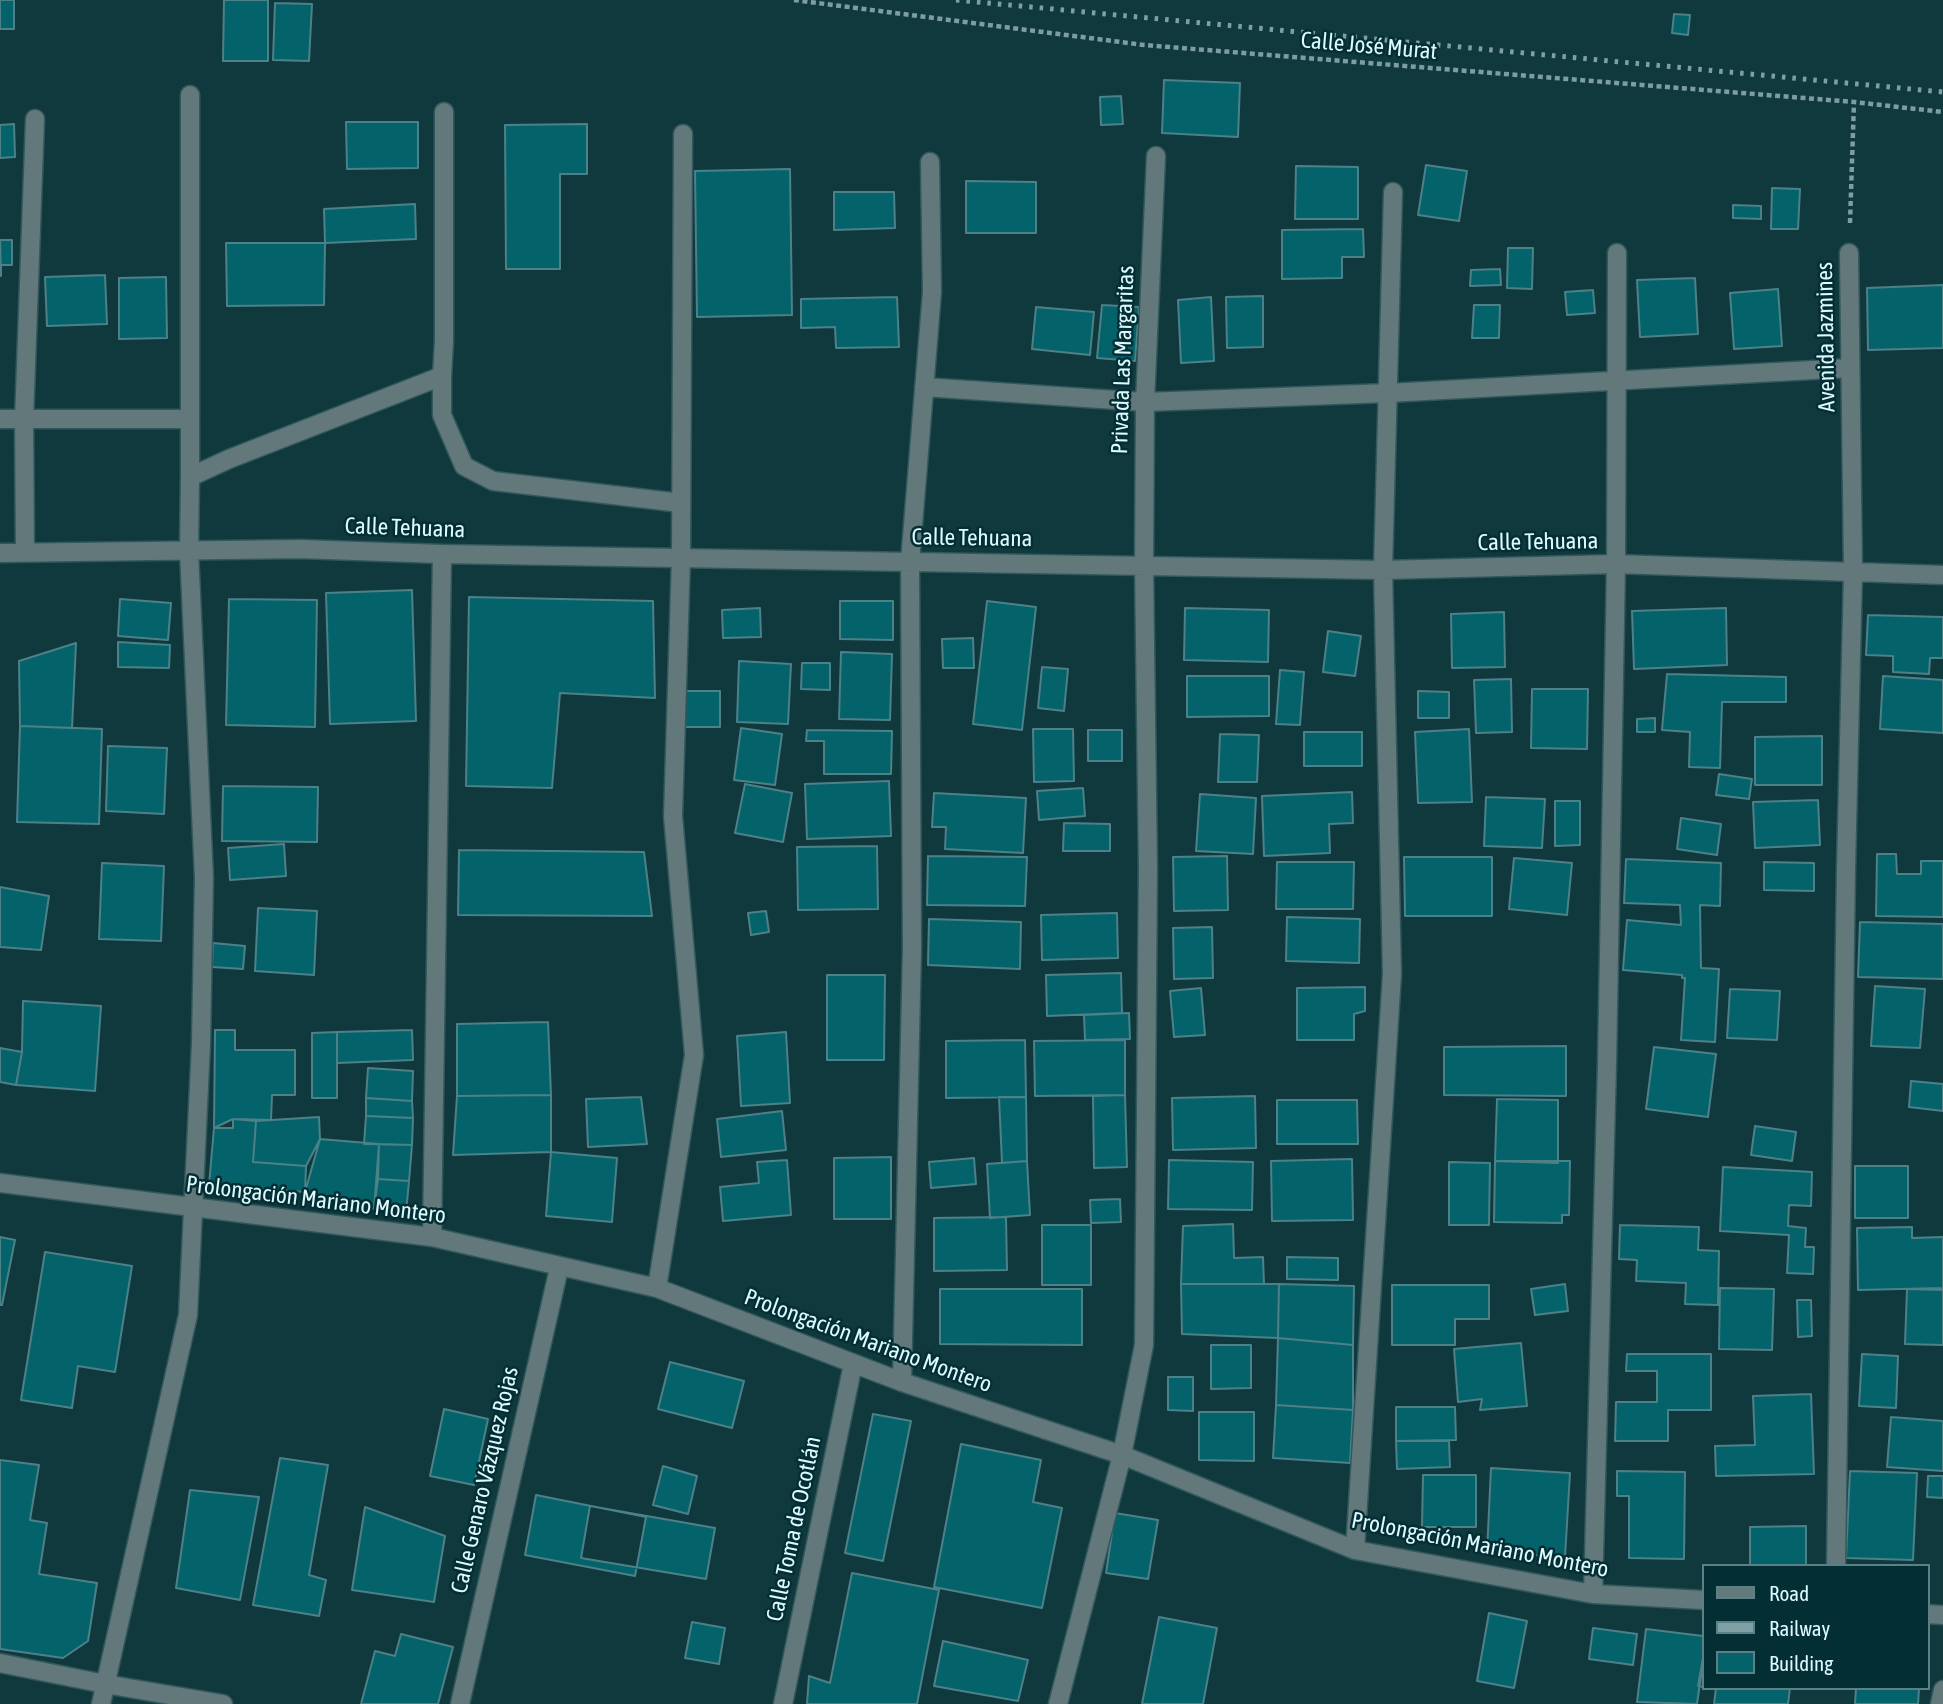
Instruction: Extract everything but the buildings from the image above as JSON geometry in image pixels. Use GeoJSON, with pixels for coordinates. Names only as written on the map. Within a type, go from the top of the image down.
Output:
{"type":"FeatureCollection","features":[{"type":"Feature","properties":{"kind":"street"},"geometry":{"type":"LineString","coordinates":[[100,1704],[188,1315],[195,1209],[204,878],[189,551],[190,95]]}},
{"type":"Feature","properties":{"kind":"street"},"geometry":{"type":"LineString","coordinates":[[444,112],[442,415],[464,466],[493,481],[681,503]]}},
{"type":"Feature","properties":{"kind":"street"},"geometry":{"type":"LineString","coordinates":[[25,552],[24,420],[35,119]]}},
{"type":"Feature","properties":{"kind":"street"},"geometry":{"type":"LineString","coordinates":[[657,1288],[694,1055],[673,816],[681,556],[683,134]]}},
{"type":"Feature","properties":{"kind":"street","name":"Privada Las Margaritas"},"geometry":{"type":"LineString","coordinates":[[1058,1704],[1122,1455],[1144,1345],[1148,870],[1145,402],[1156,156]]}},
{"type":"Feature","properties":{"kind":"street"},"geometry":{"type":"LineString","coordinates":[[902,1382],[912,949],[910,562],[932,292],[930,162]]}},
{"type":"Feature","properties":{"kind":"street"},"geometry":{"type":"LineString","coordinates":[[1355,1550],[1392,974],[1383,570],[1393,192]]}},
{"type":"Feature","properties":{"kind":"street"},"geometry":{"type":"LineString","coordinates":[[1592,1594],[1608,1050],[1616,564],[1617,253]]}},
{"type":"Feature","properties":{"kind":"street","name":"Avenida Jazmines"},"geometry":{"type":"LineString","coordinates":[[1836,1564],[1845,897],[1853,572],[1849,253]]}},
{"type":"Feature","properties":{"kind":"street"},"geometry":{"type":"LineString","coordinates":[[924,387],[1145,402],[1388,393],[1850,368]]}},
{"type":"Feature","properties":{"kind":"street"},"geometry":{"type":"LineString","coordinates":[[190,477],[229,459],[442,376]]}},
{"type":"Feature","properties":{"kind":"street"},"geometry":{"type":"LineString","coordinates":[[0,419],[190,419]]}},
{"type":"Feature","properties":{"kind":"street","name":"Calle Tehuana"},"geometry":{"type":"LineString","coordinates":[[0,553],[299,549],[442,554],[1383,570],[1616,564],[1943,575]]}},
{"type":"Feature","properties":{"kind":"street"},"geometry":{"type":"LineString","coordinates":[[432,1237],[442,554]]}},
{"type":"Feature","properties":{"kind":"street","name":"Prolongación Mariano Montero"},"geometry":{"type":"LineString","coordinates":[[0,1183],[432,1237],[559,1268],[657,1288],[902,1382],[1122,1455],[1355,1550],[1592,1594],[1702,1600]]}},
{"type":"Feature","properties":{"kind":"street","name":"Calle Genaro Vázquez Rojas"},"geometry":{"type":"LineString","coordinates":[[460,1704],[559,1268]]}},
{"type":"Feature","properties":{"kind":"street","name":"Calle Toma de Ocotlán"},"geometry":{"type":"LineString","coordinates":[[783,1704],[853,1364]]}},
{"type":"Feature","properties":{"kind":"street"},"geometry":{"type":"LineString","coordinates":[[0,1663],[223,1704]]}},
{"type":"Feature","properties":{"kind":"street"},"geometry":{"type":"LineString","coordinates":[[1940,1704],[1943,1690]]}},
{"type":"Feature","properties":{"kind":"path","name":"Calle José Murat"},"geometry":{"type":"LineString","coordinates":[[794,0],[1144,45],[1943,111]]}},
{"type":"Feature","properties":{"kind":"path","name":"Avenida Jazmines"},"geometry":{"type":"LineString","coordinates":[[1849,253],[1854,102]]}},
{"type":"Feature","properties":{"kind":"railway"},"geometry":{"type":"LineString","coordinates":[[956,0],[1943,92]]}}]}
